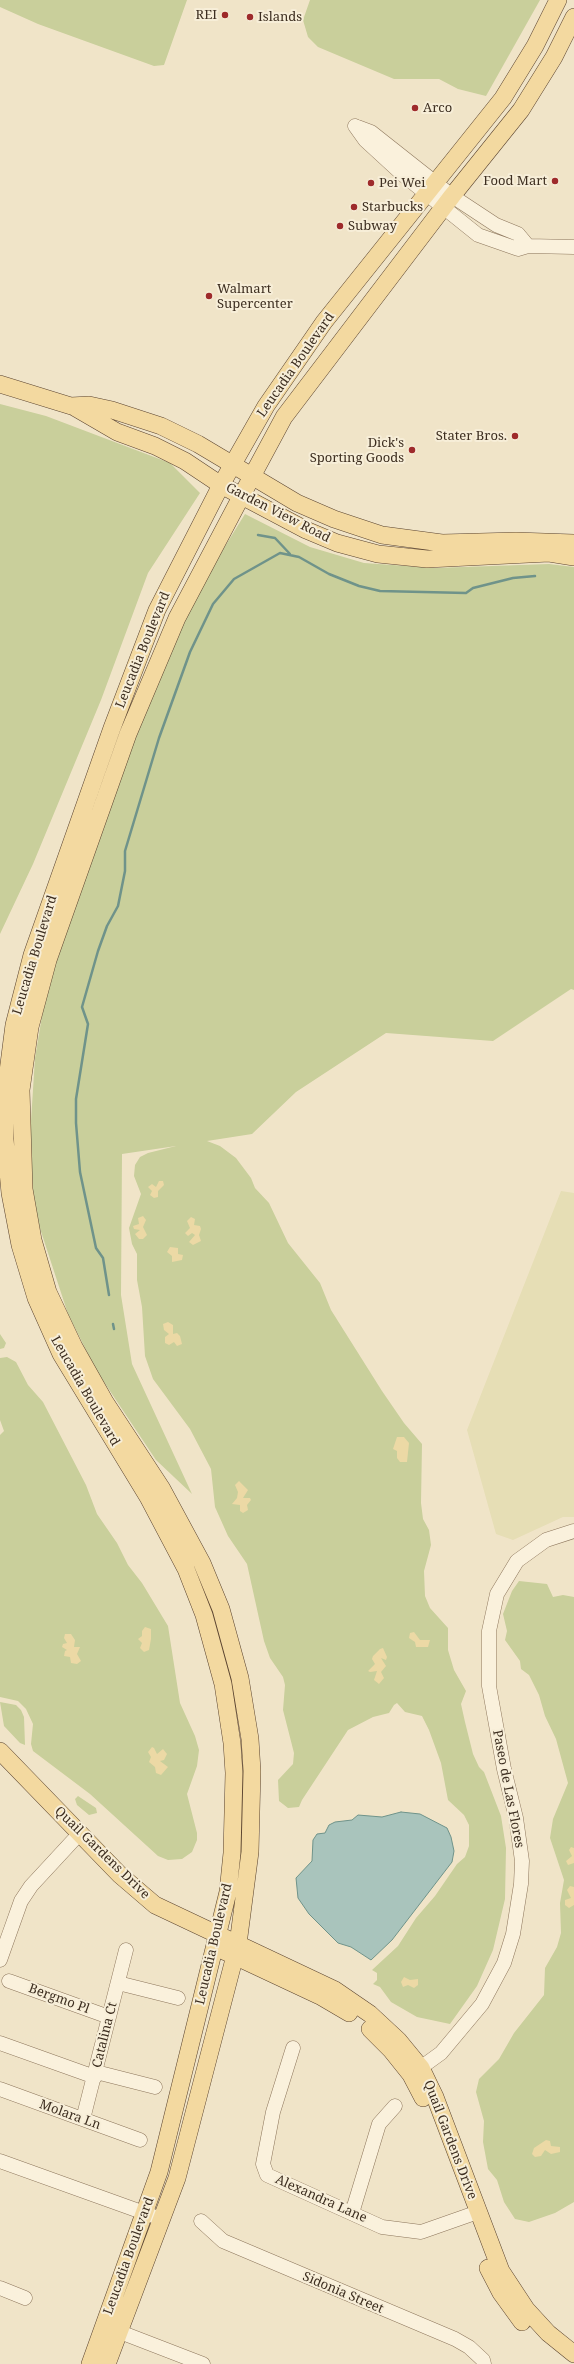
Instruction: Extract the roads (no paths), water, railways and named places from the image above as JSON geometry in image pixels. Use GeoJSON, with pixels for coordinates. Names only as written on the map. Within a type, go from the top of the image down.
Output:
{"type":"FeatureCollection","features":[{"type":"Feature","properties":{"kind":"main road","name":"Leucadia Boulevard"},"geometry":{"type":"LineString","coordinates":[[90,2364],[159,2172],[228,1892],[232,1853],[234,1792],[232,1743],[223,1684],[204,1615],[186,1569],[148,1497],[61,1354],[36,1298],[20,1245],[10,1193],[5,1139],[5,1095],[14,1025],[32,955],[112,728],[158,610],[232,464],[266,406],[324,322],[503,98],[535,46],[558,0]]}},
{"type":"Feature","properties":{"kind":"main road","name":"Leucadia Boulevard"},"geometry":{"type":"LineString","coordinates":[[108,2364],[176,2178],[236,1950],[250,1852],[252,1771],[250,1739],[240,1678],[221,1609],[202,1562],[162,1489],[104,1402],[74,1347],[48,1292],[33,1240],[24,1189],[21,1131],[21,1090],[30,1027],[51,952],[128,734],[178,618],[252,476],[284,417],[447,202],[521,110],[554,57],[574,17]]}},
{"type":"Feature","properties":{"kind":"main road","name":"Garden View Road"},"geometry":{"type":"LineString","coordinates":[[0,384],[40,398],[71,406],[96,407],[137,418],[182,436],[297,503],[334,519],[382,535],[442,543],[516,541],[574,543]]}},
{"type":"Feature","properties":{"kind":"main road","name":"Garden View Road"},"geometry":{"type":"LineString","coordinates":[[71,406],[117,432],[155,446],[185,461],[221,485],[306,530],[337,543],[378,554],[427,559],[549,553],[574,557]]}},
{"type":"Feature","properties":{"kind":"main road","name":"Quail Gardens Drive"},"geometry":{"type":"LineString","coordinates":[[0,1751],[132,1900],[159,1920],[236,1950],[336,2004],[373,2032],[416,2071],[421,2093],[473,2214],[501,2271],[526,2309],[548,2333],[574,2354]]}},
{"type":"Feature","properties":{"kind":"main road","name":"Quail Gardens Drive"},"geometry":{"type":"LineString","coordinates":[[0,1766],[76,1837]]}},
{"type":"Feature","properties":{"kind":"main road","name":"Quail Gardens Drive"},"geometry":{"type":"LineString","coordinates":[[473,2214],[488,2269],[501,2293],[521,2321],[543,2343],[570,2364]]}},
{"type":"Feature","properties":{"kind":"street"},"geometry":{"type":"LineString","coordinates":[[430,188],[371,132],[355,126],[365,140],[447,202],[478,235],[518,249],[528,246],[574,247]]}},
{"type":"Feature","properties":{"kind":"street","name":"Paseo de Las Flores"},"geometry":{"type":"LineString","coordinates":[[416,2071],[441,2053],[454,2040],[482,2004],[504,1963],[518,1912],[522,1861],[519,1833],[496,1731],[488,1683],[489,1631],[497,1594],[517,1561],[546,1540],[574,1531]]}},
{"type":"Feature","properties":{"kind":"street"},"geometry":{"type":"LineString","coordinates":[[0,1959],[21,1901],[31,1886],[76,1837]]}},
{"type":"Feature","properties":{"kind":"street","name":"Catalina Ct"},"geometry":{"type":"LineString","coordinates":[[83,2119],[126,1950]]}},
{"type":"Feature","properties":{"kind":"street","name":"Bergmo Pl"},"geometry":{"type":"LineString","coordinates":[[9,1981],[110,2017]]}},
{"type":"Feature","properties":{"kind":"street"},"geometry":{"type":"LineString","coordinates":[[118,1983],[178,1998]]}},
{"type":"Feature","properties":{"kind":"street"},"geometry":{"type":"LineString","coordinates":[[0,2043],[95,2074],[155,2086]]}},
{"type":"Feature","properties":{"kind":"street","name":"Alexandra Lane"},"geometry":{"type":"LineString","coordinates":[[293,2048],[273,2112],[263,2164],[267,2175],[382,2228],[409,2232],[421,2232],[473,2214]]}},
{"type":"Feature","properties":{"kind":"street","name":"Molara Ln"},"geometry":{"type":"LineString","coordinates":[[0,2089],[140,2140]]}},
{"type":"Feature","properties":{"kind":"street"},"geometry":{"type":"LineString","coordinates":[[352,2213],[380,2124],[395,2106]]}},
{"type":"Feature","properties":{"kind":"street"},"geometry":{"type":"LineString","coordinates":[[0,2161],[161,2219]]}},
{"type":"Feature","properties":{"kind":"street","name":"Sidonia Street"},"geometry":{"type":"LineString","coordinates":[[201,2221],[223,2241],[454,2339],[469,2347],[484,2364]]}},
{"type":"Feature","properties":{"kind":"street"},"geometry":{"type":"LineString","coordinates":[[0,2288],[25,2298]]}},
{"type":"Feature","properties":{"kind":"street"},"geometry":{"type":"LineString","coordinates":[[120,2332],[204,2364]]}},
{"type":"Feature","properties":{"kind":"water"},"geometry":{"type":"Polygon","coordinates":[[[401,1812],[420,1814],[447,1828],[451,1837],[454,1851],[452,1862],[392,1940],[371,1960],[351,1947],[338,1943],[309,1914],[298,1898],[296,1878],[312,1861],[313,1840],[317,1834],[325,1833],[329,1825],[335,1822],[352,1820],[358,1815],[382,1817],[401,1812]]]}},
{"type":"Feature","properties":{"kind":"waterway"},"geometry":{"type":"LineString","coordinates":[[258,535],[275,538],[290,554]]}},
{"type":"Feature","properties":{"kind":"waterway"},"geometry":{"type":"LineString","coordinates":[[109,1295],[103,1258],[96,1248],[80,1172],[76,1123],[76,1099],[88,1024],[82,1007],[98,951],[107,926],[118,906],[125,871],[125,851],[159,738],[190,652],[213,604],[234,579],[280,553],[299,557],[329,574],[359,586],[380,591],[466,593],[473,588],[513,578],[535,576]]}},
{"type":"Feature","properties":{"kind":"waterway"},"geometry":{"type":"LineString","coordinates":[[113,1324],[114,1329]]}},
{"type":"Feature","properties":{"kind":"place","name":"REI"},"geometry":{"type":"Point","coordinates":[225,15]}},
{"type":"Feature","properties":{"kind":"place","name":"Islands"},"geometry":{"type":"Point","coordinates":[250,17]}},
{"type":"Feature","properties":{"kind":"place","name":"Arco"},"geometry":{"type":"Point","coordinates":[415,108]}},
{"type":"Feature","properties":{"kind":"place","name":"Food Mart"},"geometry":{"type":"Point","coordinates":[555,181]}},
{"type":"Feature","properties":{"kind":"place","name":"Pei Wei"},"geometry":{"type":"Point","coordinates":[371,183]}},
{"type":"Feature","properties":{"kind":"place","name":"Starbucks"},"geometry":{"type":"Point","coordinates":[354,207]}},
{"type":"Feature","properties":{"kind":"place","name":"Subway"},"geometry":{"type":"Point","coordinates":[340,226]}},
{"type":"Feature","properties":{"kind":"place","name":"Walmart Supercenter"},"geometry":{"type":"Point","coordinates":[209,296]}},
{"type":"Feature","properties":{"kind":"place","name":"Stater Bros."},"geometry":{"type":"Point","coordinates":[515,436]}},
{"type":"Feature","properties":{"kind":"place","name":"Dick's Sporting Goods"},"geometry":{"type":"Point","coordinates":[412,450]}}]}
